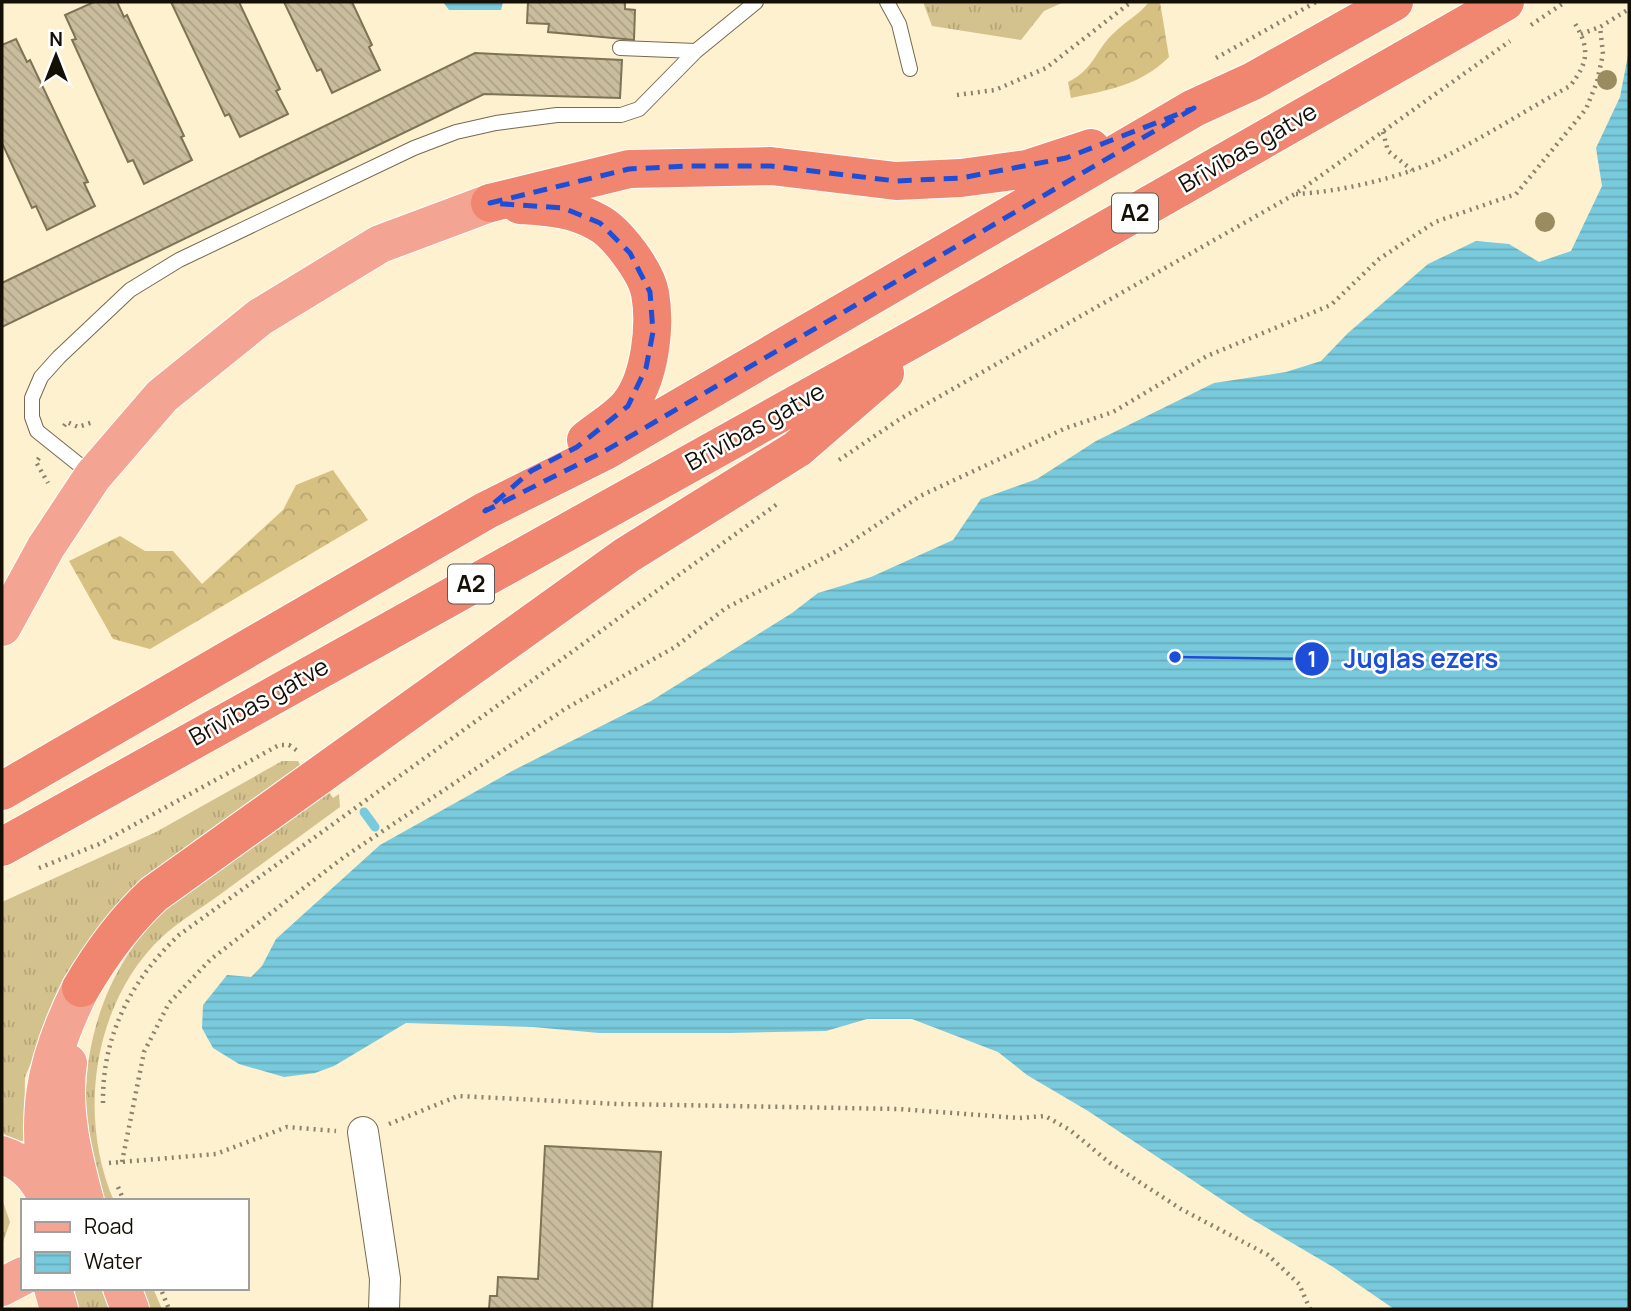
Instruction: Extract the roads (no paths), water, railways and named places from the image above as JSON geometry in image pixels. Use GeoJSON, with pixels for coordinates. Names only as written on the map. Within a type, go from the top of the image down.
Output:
{"type":"FeatureCollection","features":[{"type":"Feature","properties":{"kind":"highway","name":"Brīvības gatve"},"geometry":{"type":"LineString","coordinates":[[2,791],[485,511],[605,451],[1194,107],[1252,81],[1394,2]]}},
{"type":"Feature","properties":{"kind":"highway","name":"Brīvības gatve"},"geometry":{"type":"LineString","coordinates":[[14,860],[942,323],[1517,22]]}},
{"type":"Feature","properties":{"kind":"highway"},"geometry":{"type":"LineString","coordinates":[[490,203],[629,169],[771,166],[896,181],[961,178],[1027,169],[1066,158],[1194,107]]}},
{"type":"Feature","properties":{"kind":"highway"},"geometry":{"type":"LineString","coordinates":[[485,511],[531,471],[577,447],[628,406],[646,368],[653,331],[650,292],[629,253],[600,223],[563,208],[490,203]]}},
{"type":"Feature","properties":{"kind":"highway"},"geometry":{"type":"LineString","coordinates":[[81,988],[126,920],[154,894],[627,555],[797,449],[942,323]]}},
{"type":"Feature","properties":{"kind":"main road"},"geometry":{"type":"LineString","coordinates":[[2,627],[46,547],[93,476],[162,396],[260,317],[380,244],[490,203]]}},
{"type":"Feature","properties":{"kind":"main road"},"geometry":{"type":"LineString","coordinates":[[48,1199],[40,1131],[43,1098],[64,1023],[81,988]]}},
{"type":"Feature","properties":{"kind":"main road"},"geometry":{"type":"LineString","coordinates":[[81,988],[66,1072],[66,1093],[74,1156],[85,1199]]}},
{"type":"Feature","properties":{"kind":"main road"},"geometry":{"type":"LineString","coordinates":[[4,1154],[35,1177],[47,1199]]}},
{"type":"Feature","properties":{"kind":"main road"},"geometry":{"type":"LineString","coordinates":[[2,1287],[21,1277]]}},
{"type":"Feature","properties":{"kind":"main road"},"geometry":{"type":"LineString","coordinates":[[54,1290],[59,1309]]}},
{"type":"Feature","properties":{"kind":"main road"},"geometry":{"type":"LineString","coordinates":[[123,1290],[130,1309]]}},
{"type":"Feature","properties":{"kind":"main road"},"geometry":{"type":"LineString","coordinates":[[2,1302],[11,1309]]}},
{"type":"Feature","properties":{"kind":"street"},"geometry":{"type":"LineString","coordinates":[[363,1132],[385,1279],[384,1309]]}},
{"type":"Feature","properties":{"kind":"lane"},"geometry":{"type":"LineString","coordinates":[[93,476],[37,431],[32,417],[32,398],[41,377],[59,357],[130,290],[191,254],[414,148],[456,132],[496,123],[557,115],[621,115],[639,109],[696,51],[756,2]]}},
{"type":"Feature","properties":{"kind":"lane"},"geometry":{"type":"LineString","coordinates":[[887,2],[900,24],[910,69]]}},
{"type":"Feature","properties":{"kind":"lane"},"geometry":{"type":"LineString","coordinates":[[620,48],[696,51]]}},
{"type":"Feature","properties":{"kind":"water"},"geometry":{"type":"Polygon","coordinates":[[[443,2],[503,2],[501,10],[449,10],[443,2]]]}},
{"type":"Feature","properties":{"kind":"water"},"geometry":{"type":"Polygon","coordinates":[[[1629,50],[1629,1309],[1394,1309],[1333,1267],[1248,1217],[1088,1111],[1027,1075],[998,1052],[912,1019],[867,1019],[826,1031],[729,1033],[599,1033],[533,1027],[406,1023],[334,1066],[315,1073],[284,1077],[239,1064],[213,1048],[202,1028],[203,1005],[227,975],[251,977],[262,966],[276,939],[380,845],[514,770],[651,701],[792,613],[818,593],[871,577],[953,540],[981,499],[1037,479],[1096,441],[1214,383],[1286,372],[1321,361],[1348,333],[1428,264],[1476,241],[1509,244],[1539,262],[1571,251],[1602,186],[1596,148],[1620,97],[1629,50]]]}},
{"type":"Feature","properties":{"kind":"waterway"},"geometry":{"type":"LineString","coordinates":[[364,812],[375,827]]}},
{"type":"Feature","properties":{"kind":"place","name":"Juglas ezers"},"geometry":{"type":"Point","coordinates":[1175,657]}}]}
